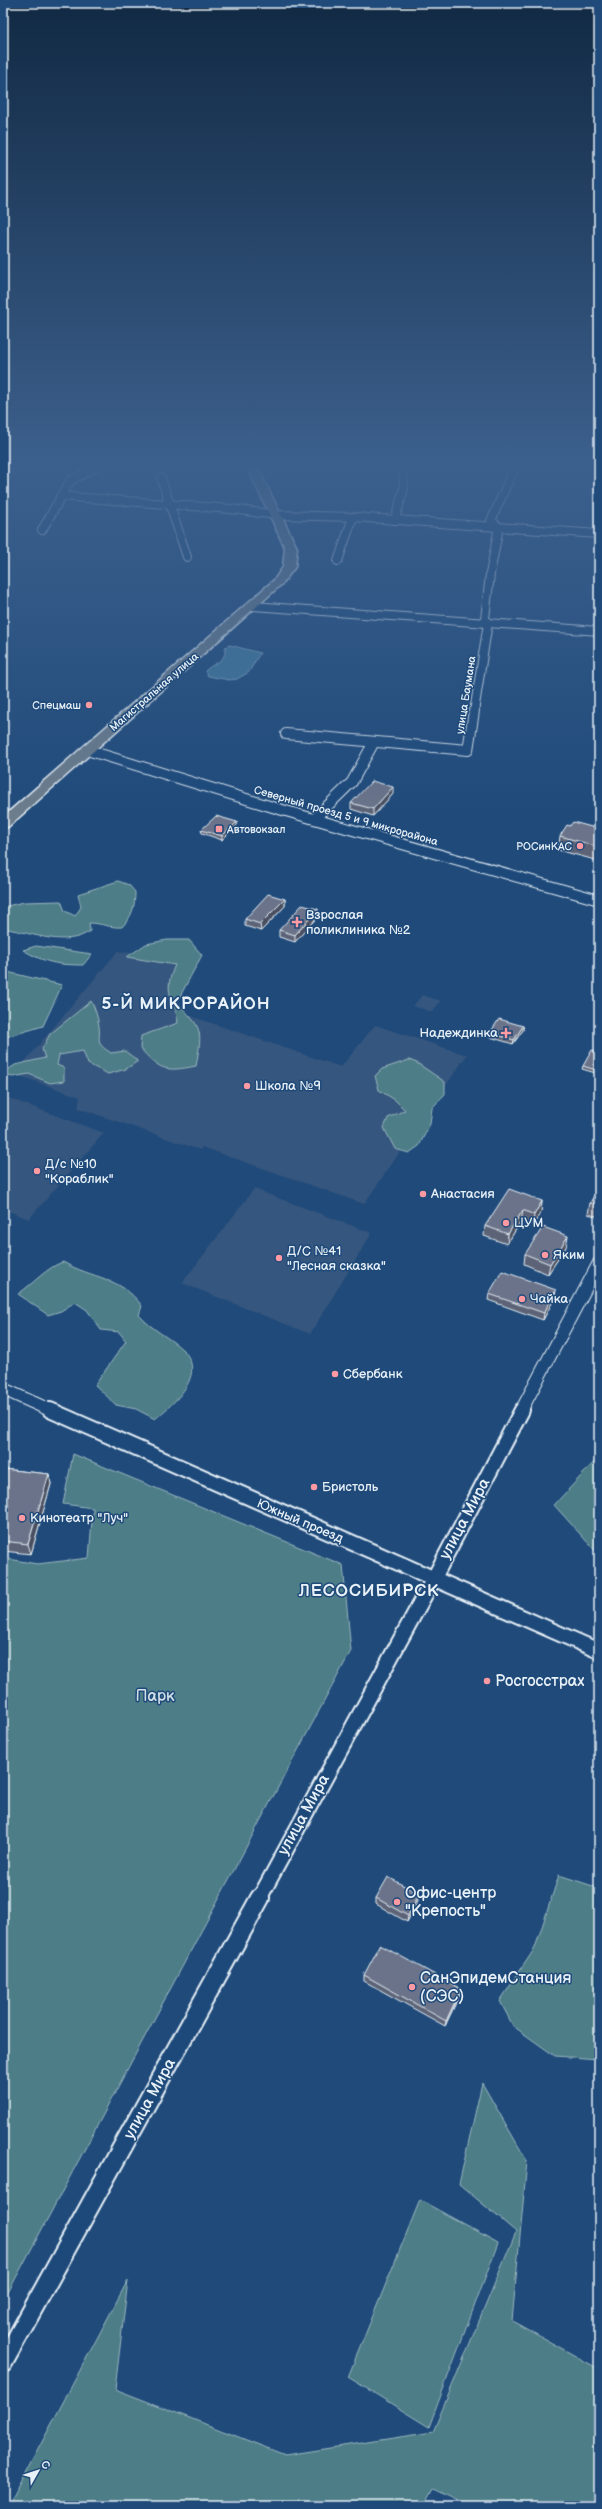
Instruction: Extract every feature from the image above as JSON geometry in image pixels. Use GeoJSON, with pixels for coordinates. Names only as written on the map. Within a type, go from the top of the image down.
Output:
{"type":"FeatureCollection","features":[{"type":"Feature","properties":{"kind":"main road","name":"Магистральная улица"},"geometry":{"type":"LineString","coordinates":[[3,824],[253,606],[279,581]]}},
{"type":"Feature","properties":{"kind":"street","name":"улица Баумана"},"geometry":{"type":"LineString","coordinates":[[374,742],[468,750],[488,623],[485,619],[489,581]]}},
{"type":"Feature","properties":{"kind":"street"},"geometry":{"type":"LineString","coordinates":[[253,606],[599,631]]}},
{"type":"Feature","properties":{"kind":"street"},"geometry":{"type":"LineString","coordinates":[[286,734],[374,742],[352,782],[314,819]]}},
{"type":"Feature","properties":{"kind":"street","name":"Северный проезд 5 и 9 микрорайона"},"geometry":{"type":"LineString","coordinates":[[87,750],[314,819],[599,900]]}},
{"type":"Feature","properties":{"kind":"street","name":"улица Мира"},"geometry":{"type":"LineString","coordinates":[[3,2363],[142,2114],[434,1578],[599,1263]]}},
{"type":"Feature","properties":{"kind":"street","name":"Южный проезд"},"geometry":{"type":"LineString","coordinates":[[3,1389],[206,1480],[599,1651]]}},
{"type":"Feature","properties":{"kind":"shaded area"},"geometry":{"type":"Polygon","coordinates":[[[230,645],[260,653],[249,672],[237,679],[229,680],[208,676],[205,671],[222,659],[225,652],[225,647],[230,645]]]}},
{"type":"Feature","properties":{"kind":"shaded area","name":"Школа №9"},"geometry":{"type":"Polygon","coordinates":[[[118,951],[176,962],[173,1010],[341,1067],[375,1025],[467,1055],[364,1204],[202,1147],[200,1150],[78,1108],[80,1097],[14,1074],[118,951]]]}},
{"type":"Feature","properties":{"kind":"shaded area"},"geometry":{"type":"Polygon","coordinates":[[[422,995],[441,1001],[432,1012],[413,1006],[422,995]]]}},
{"type":"Feature","properties":{"kind":"shaded area","name":"Д/с №10 \"Кораблик\""},"geometry":{"type":"Polygon","coordinates":[[[3,1096],[104,1133],[29,1219],[3,1209],[3,1096]]]}},
{"type":"Feature","properties":{"kind":"shaded area","name":"Д/С №41 \"Лесная сказка\""},"geometry":{"type":"Polygon","coordinates":[[[254,1189],[372,1233],[310,1334],[182,1283],[254,1189]]]}},
{"type":"Feature","properties":{"kind":"green space"},"geometry":{"type":"Polygon","coordinates":[[[118,881],[129,885],[135,892],[132,911],[122,927],[89,923],[90,931],[81,936],[60,939],[7,929],[6,936],[3,936],[3,907],[24,902],[61,901],[65,911],[75,916],[81,907],[78,894],[118,881]]]}},
{"type":"Feature","properties":{"kind":"green space"},"geometry":{"type":"Polygon","coordinates":[[[167,940],[189,940],[202,955],[177,1002],[192,1018],[196,1024],[200,1036],[196,1066],[177,1069],[164,1068],[147,1056],[140,1048],[141,1036],[178,1023],[169,989],[171,975],[175,965],[127,957],[146,944],[167,940]]]}},
{"type":"Feature","properties":{"kind":"green space"},"geometry":{"type":"Polygon","coordinates":[[[36,946],[92,954],[83,965],[59,964],[38,958],[23,950],[36,946]]]}},
{"type":"Feature","properties":{"kind":"green space"},"geometry":{"type":"Polygon","coordinates":[[[3,971],[62,985],[43,1026],[3,1038],[3,971]]]}},
{"type":"Feature","properties":{"kind":"green space"},"geometry":{"type":"Polygon","coordinates":[[[91,1001],[97,1016],[100,1044],[111,1053],[125,1051],[138,1061],[126,1069],[108,1074],[88,1064],[83,1051],[59,1055],[57,1065],[64,1068],[64,1081],[50,1083],[29,1074],[13,1077],[3,1075],[3,1073],[15,1065],[45,1058],[42,1049],[50,1034],[91,1001]]]}},
{"type":"Feature","properties":{"kind":"green space"},"geometry":{"type":"Polygon","coordinates":[[[409,1060],[417,1063],[445,1082],[445,1094],[432,1108],[430,1124],[419,1146],[409,1153],[395,1149],[384,1128],[388,1118],[405,1110],[395,1100],[379,1090],[375,1076],[382,1069],[409,1060]]]}},
{"type":"Feature","properties":{"kind":"green space"},"geometry":{"type":"Polygon","coordinates":[[[63,1262],[74,1268],[106,1279],[125,1289],[134,1296],[142,1306],[139,1315],[149,1325],[183,1350],[190,1360],[192,1369],[190,1379],[185,1388],[178,1397],[155,1419],[136,1409],[116,1405],[95,1385],[126,1341],[119,1332],[101,1330],[87,1310],[75,1302],[61,1311],[48,1315],[18,1294],[51,1268],[63,1262]]]}},
{"type":"Feature","properties":{"kind":"green space","name":"Парк"},"geometry":{"type":"Polygon","coordinates":[[[73,1454],[343,1565],[351,1651],[3,2302],[3,1558],[37,1564],[89,1558],[93,1508],[63,1504],[73,1454]]]}},
{"type":"Feature","properties":{"kind":"green space"},"geometry":{"type":"Polygon","coordinates":[[[599,1459],[599,1555],[554,1505],[596,1460],[599,1459]]]}},
{"type":"Feature","properties":{"kind":"green space"},"geometry":{"type":"Polygon","coordinates":[[[559,1875],[599,1888],[599,2059],[555,2056],[513,2026],[500,2001],[535,1948],[559,1875]]]}},
{"type":"Feature","properties":{"kind":"green space"},"geometry":{"type":"Polygon","coordinates":[[[482,2083],[527,2161],[512,2321],[599,2369],[599,2506],[472,2506],[434,2488],[424,2506],[8,2506],[128,2280],[115,2389],[285,2455],[433,2432],[516,2232],[459,2184],[482,2083]]]}},
{"type":"Feature","properties":{"kind":"green space"},"geometry":{"type":"Polygon","coordinates":[[[420,2200],[498,2243],[429,2427],[348,2377],[420,2200]]]}},
{"type":"Feature","properties":{"kind":"building"},"geometry":{"type":"Polygon","coordinates":[[[372,781],[393,787],[373,809],[351,803],[372,781]]]}},
{"type":"Feature","properties":{"kind":"building","name":"Автовокзал"},"geometry":{"type":"Polygon","coordinates":[[[216,816],[237,822],[222,836],[201,830],[216,816]]]}},
{"type":"Feature","properties":{"kind":"building"},"geometry":{"type":"Polygon","coordinates":[[[573,822],[599,829],[599,847],[560,836],[567,825],[570,826],[573,822]]]}},
{"type":"Feature","properties":{"kind":"building"},"geometry":{"type":"Polygon","coordinates":[[[268,894],[285,899],[260,924],[245,919],[268,894]]]}},
{"type":"Feature","properties":{"kind":"building"},"geometry":{"type":"Polygon","coordinates":[[[302,905],[318,909],[295,935],[279,930],[302,905]]]}},
{"type":"Feature","properties":{"kind":"building","name":"Надеждинка"},"geometry":{"type":"Polygon","coordinates":[[[499,1019],[523,1026],[514,1040],[490,1033],[499,1019]]]}},
{"type":"Feature","properties":{"kind":"building"},"geometry":{"type":"Polygon","coordinates":[[[592,1050],[599,1052],[599,1071],[583,1066],[592,1050]]]}},
{"type":"Feature","properties":{"kind":"building"},"geometry":{"type":"Polygon","coordinates":[[[599,1187],[599,1206],[590,1203],[599,1187]]]}},
{"type":"Feature","properties":{"kind":"building"},"geometry":{"type":"Polygon","coordinates":[[[509,1189],[542,1201],[534,1215],[523,1210],[508,1234],[485,1226],[509,1189]]]}},
{"type":"Feature","properties":{"kind":"building"},"geometry":{"type":"Polygon","coordinates":[[[543,1227],[568,1236],[550,1264],[525,1254],[543,1227]]]}},
{"type":"Feature","properties":{"kind":"building","name":"Чайка"},"geometry":{"type":"Polygon","coordinates":[[[502,1271],[556,1290],[544,1313],[489,1294],[502,1271]]]}},
{"type":"Feature","properties":{"kind":"building","name":"Кинотеатр \"Луч\""},"geometry":{"type":"Polygon","coordinates":[[[3,1469],[49,1474],[28,1544],[3,1541],[3,1469]]]}},
{"type":"Feature","properties":{"kind":"building","name":"Офис-центр \"Крепость\""},"geometry":{"type":"Polygon","coordinates":[[[388,1877],[419,1894],[408,1916],[376,1898],[388,1877]]]}},
{"type":"Feature","properties":{"kind":"building","name":"СанЭпидемСтанция (СЭС)"},"geometry":{"type":"Polygon","coordinates":[[[380,1945],[461,1989],[446,2021],[364,1975],[380,1945]]]}},
{"type":"Feature","properties":{"kind":"place","name":"Спецмаш"},"geometry":{"type":"Point","coordinates":[89,705]}},
{"type":"Feature","properties":{"kind":"place","name":"Автовокзал"},"geometry":{"type":"Point","coordinates":[219,829]}},
{"type":"Feature","properties":{"kind":"place","name":"РОСинКАС"},"geometry":{"type":"Point","coordinates":[580,846]}},
{"type":"Feature","properties":{"kind":"place","name":"Взрослая поликлиника №2"},"geometry":{"type":"Point","coordinates":[297,922]}},
{"type":"Feature","properties":{"kind":"place","name":"Надеждинка"},"geometry":{"type":"Point","coordinates":[506,1033]}},
{"type":"Feature","properties":{"kind":"place","name":"Школа №9"},"geometry":{"type":"Point","coordinates":[247,1086]}},
{"type":"Feature","properties":{"kind":"place","name":"Д/с №10 \"Кораблик\""},"geometry":{"type":"Point","coordinates":[37,1171]}},
{"type":"Feature","properties":{"kind":"place","name":"Анастасия"},"geometry":{"type":"Point","coordinates":[423,1194]}},
{"type":"Feature","properties":{"kind":"place","name":"ЦУМ"},"geometry":{"type":"Point","coordinates":[506,1223]}},
{"type":"Feature","properties":{"kind":"place","name":"Яким"},"geometry":{"type":"Point","coordinates":[545,1255]}},
{"type":"Feature","properties":{"kind":"place","name":"Д/С №41 \"Лесная сказка\""},"geometry":{"type":"Point","coordinates":[279,1258]}},
{"type":"Feature","properties":{"kind":"place","name":"Чайка"},"geometry":{"type":"Point","coordinates":[522,1299]}},
{"type":"Feature","properties":{"kind":"place","name":"Сбербанк"},"geometry":{"type":"Point","coordinates":[335,1374]}},
{"type":"Feature","properties":{"kind":"place","name":"Бристоль"},"geometry":{"type":"Point","coordinates":[314,1487]}},
{"type":"Feature","properties":{"kind":"place","name":"Кинотеатр \"Луч\""},"geometry":{"type":"Point","coordinates":[22,1518]}},
{"type":"Feature","properties":{"kind":"place","name":"Росгосстрах"},"geometry":{"type":"Point","coordinates":[487,1681]}},
{"type":"Feature","properties":{"kind":"place","name":"Офис-центр \"Крепость\""},"geometry":{"type":"Point","coordinates":[397,1902]}},
{"type":"Feature","properties":{"kind":"place","name":"СанЭпидемСтанция (СЭС)"},"geometry":{"type":"Point","coordinates":[412,1987]}},
{"type":"Feature","properties":{"kind":"district","name":"5-Й МИКРОРАЙОН"},"geometry":{"type":"Point","coordinates":[186,1004]}},
{"type":"Feature","properties":{"kind":"district","name":"ЛЕСОСИБИРСК"},"geometry":{"type":"Point","coordinates":[369,1591]}}]}
